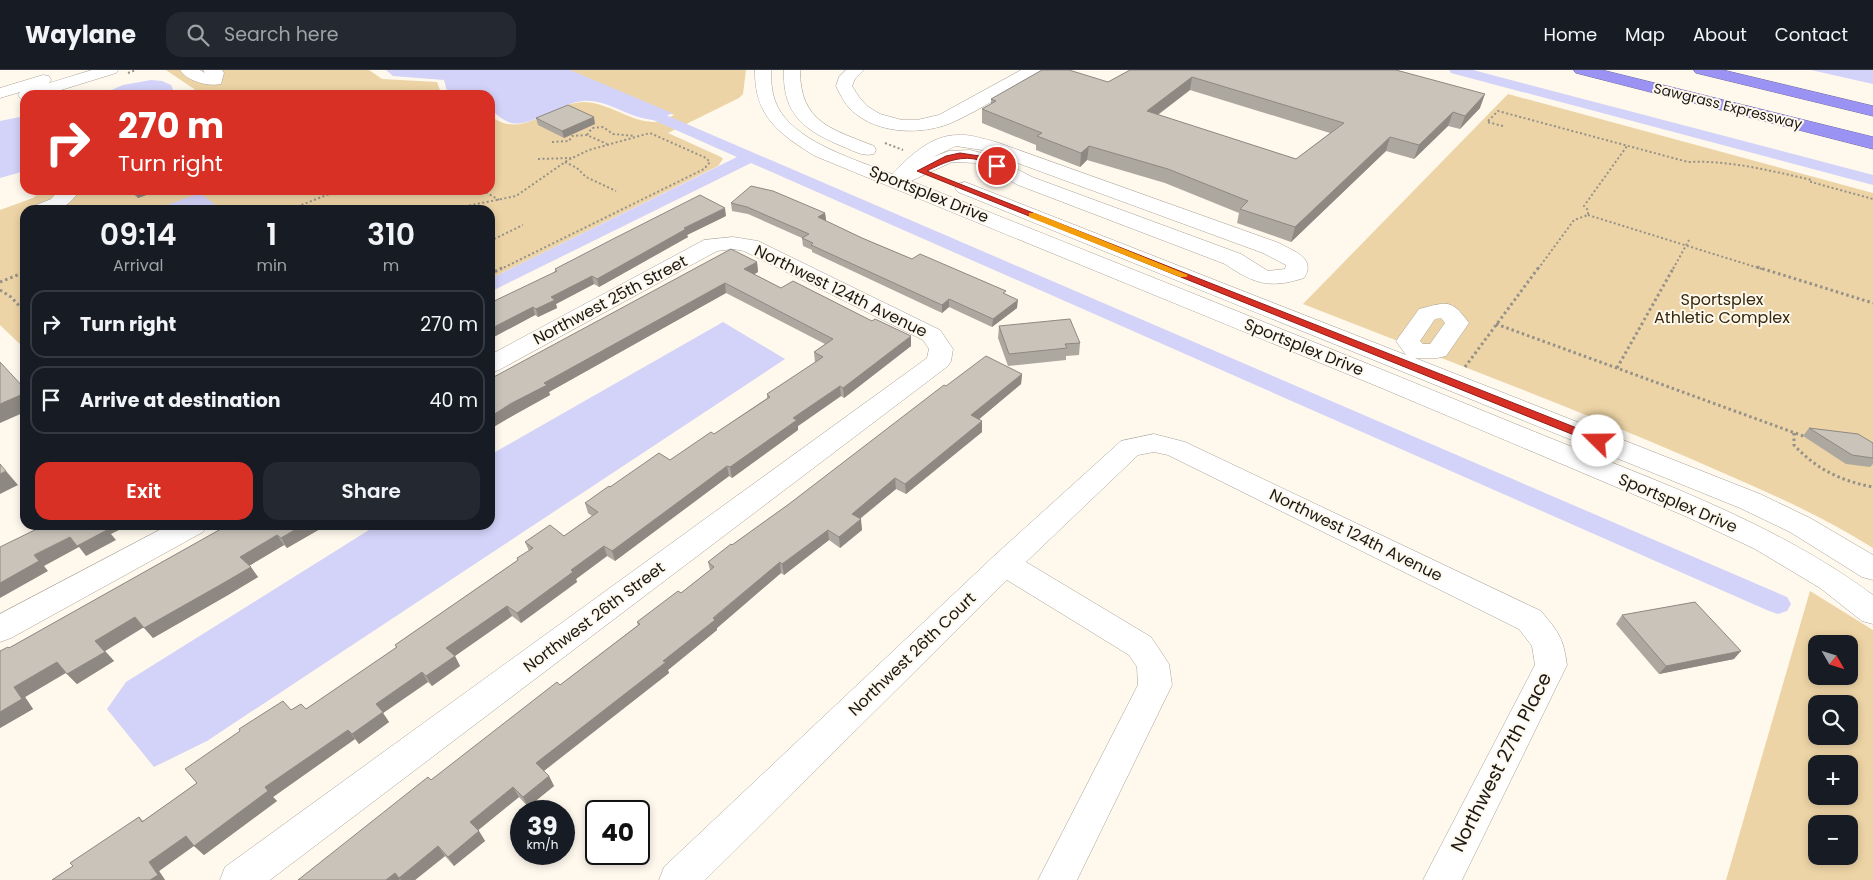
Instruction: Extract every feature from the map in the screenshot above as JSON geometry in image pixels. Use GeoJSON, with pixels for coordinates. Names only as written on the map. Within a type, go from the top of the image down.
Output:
{"type":"FeatureCollection","features":[{"type":"Feature","properties":{"kind":"highway","name":"Sawgrass Expressway"},"geometry":{"type":"LineString","coordinates":[[1582,70],[1873,143]]}},
{"type":"Feature","properties":{"kind":"highway","name":"Sawgrass Expressway"},"geometry":{"type":"LineString","coordinates":[[1702,70],[1873,111]]}},
{"type":"Feature","properties":{"kind":"street"},"geometry":{"type":"LineString","coordinates":[[0,93],[78,70]]}},
{"type":"Feature","properties":{"kind":"street"},"geometry":{"type":"LineString","coordinates":[[43,90],[110,70]]}},
{"type":"Feature","properties":{"kind":"street"},"geometry":{"type":"LineString","coordinates":[[188,70],[200,78],[215,80],[216,73],[211,70]]}},
{"type":"Feature","properties":{"kind":"street","name":"Sportsplex Drive"},"geometry":{"type":"LineString","coordinates":[[763,70],[764,95],[772,114],[783,126],[801,140],[822,152],[901,167]]}},
{"type":"Feature","properties":{"kind":"street","name":"Sportsplex Drive"},"geometry":{"type":"LineString","coordinates":[[792,70],[793,94],[805,117],[817,127],[901,167],[1750,501],[1800,525],[1873,569]]}},
{"type":"Feature","properties":{"kind":"street"},"geometry":{"type":"LineString","coordinates":[[856,70],[848,77],[844,86],[848,98],[875,119],[906,127],[946,120],[1033,70]]}},
{"type":"Feature","properties":{"kind":"street"},"geometry":{"type":"LineString","coordinates":[[215,90],[224,86]]}},
{"type":"Feature","properties":{"kind":"street"},"geometry":{"type":"LineString","coordinates":[[0,103],[20,97]]}},
{"type":"Feature","properties":{"kind":"street"},"geometry":{"type":"LineString","coordinates":[[969,141],[989,146],[1271,248],[1297,262],[1296,273],[1272,279],[1262,278],[1233,259],[1025,181],[983,159],[970,156],[949,157],[901,167],[946,142],[969,141]]}},
{"type":"Feature","properties":{"kind":"street"},"geometry":{"type":"LineString","coordinates":[[53,205],[65,195]]}},
{"type":"Feature","properties":{"kind":"street","name":"Northwest 124th Avenue"},"geometry":{"type":"LineString","coordinates":[[733,243],[750,246],[932,335],[941,349]]}},
{"type":"Feature","properties":{"kind":"street","name":"Northwest 25th Street"},"geometry":{"type":"LineString","coordinates":[[495,361],[712,245],[733,243]]}},
{"type":"Feature","properties":{"kind":"street","name":"Northwest 26th Street"},"geometry":{"type":"LineString","coordinates":[[239,880],[939,361],[941,349]]}},
{"type":"Feature","properties":{"kind":"street","name":"Sportsplex Drive"},"geometry":{"type":"LineString","coordinates":[[1406,366],[1686,505],[1765,541],[1831,580],[1873,612]]}},
{"type":"Feature","properties":{"kind":"street","name":"Northwest 124th Avenue"},"geometry":{"type":"LineString","coordinates":[[1154,444],[1176,448],[1530,620],[1548,642]]}},
{"type":"Feature","properties":{"kind":"street","name":"Northwest 26th Court"},"geometry":{"type":"LineString","coordinates":[[678,880],[1005,564],[1130,447],[1154,444]]}},
{"type":"Feature","properties":{"kind":"street"},"geometry":{"type":"LineString","coordinates":[[0,629],[184,530]]}},
{"type":"Feature","properties":{"kind":"street"},"geometry":{"type":"LineString","coordinates":[[1005,564],[1140,646],[1153,664],[1155,685],[1057,880]]}},
{"type":"Feature","properties":{"kind":"street","name":"Northwest 27th Place"},"geometry":{"type":"LineString","coordinates":[[1442,880],[1551,664],[1548,642]]}},
{"type":"Feature","properties":{"kind":"path"},"geometry":{"type":"LineString","coordinates":[[1503,126],[1487,122],[1498,111],[1688,162],[1723,162],[1780,172],[1873,199]]}},
{"type":"Feature","properties":{"kind":"path"},"geometry":{"type":"LineString","coordinates":[[587,134],[592,128],[604,127],[613,134],[638,136]]}},
{"type":"Feature","properties":{"kind":"path"},"geometry":{"type":"LineString","coordinates":[[474,205],[516,196],[572,158],[608,144],[650,133],[706,158],[710,162],[704,169],[495,272]]}},
{"type":"Feature","properties":{"kind":"path"},"geometry":{"type":"LineString","coordinates":[[552,142],[569,141],[572,136],[587,134],[608,144]]}},
{"type":"Feature","properties":{"kind":"path"},"geometry":{"type":"LineString","coordinates":[[1588,215],[1588,210],[1584,206],[1628,146]]}},
{"type":"Feature","properties":{"kind":"path"},"geometry":{"type":"LineString","coordinates":[[538,159],[572,158]]}},
{"type":"Feature","properties":{"kind":"path"},"geometry":{"type":"LineString","coordinates":[[565,162],[577,168],[586,176],[616,191]]}},
{"type":"Feature","properties":{"kind":"path"},"geometry":{"type":"LineString","coordinates":[[302,205],[326,195]]}},
{"type":"Feature","properties":{"kind":"path"},"geometry":{"type":"LineString","coordinates":[[491,195],[500,200]]}},
{"type":"Feature","properties":{"kind":"path"},"geometry":{"type":"LineString","coordinates":[[1466,365],[1574,220],[1588,215],[1873,303]]}},
{"type":"Feature","properties":{"kind":"path"},"geometry":{"type":"LineString","coordinates":[[495,238],[523,225]]}},
{"type":"Feature","properties":{"kind":"path"},"geometry":{"type":"LineString","coordinates":[[1618,368],[1689,240]]}},
{"type":"Feature","properties":{"kind":"path"},"geometry":{"type":"LineString","coordinates":[[0,282],[20,274]]}},
{"type":"Feature","properties":{"kind":"path"},"geometry":{"type":"LineString","coordinates":[[0,290],[11,297],[20,307]]}},
{"type":"Feature","properties":{"kind":"path"},"geometry":{"type":"LineString","coordinates":[[1496,324],[1810,439]]}},
{"type":"Feature","properties":{"kind":"path"},"geometry":{"type":"LineString","coordinates":[[1794,433],[1794,445],[1811,464],[1838,478],[1873,487]]}},
{"type":"Feature","properties":{"kind":"green space"},"geometry":{"type":"Polygon","coordinates":[[[166,70],[369,70],[382,79],[437,82],[440,90],[194,90],[166,70]]]}},
{"type":"Feature","properties":{"kind":"green space"},"geometry":{"type":"Polygon","coordinates":[[[569,70],[746,70],[743,94],[739,98],[668,133],[721,157],[723,159],[718,166],[495,277],[495,205],[20,205],[20,344],[0,325],[0,210],[36,195],[495,195],[495,119],[502,123],[526,123],[559,108],[583,102],[602,105],[647,121],[659,122],[674,115],[569,70]]]}},
{"type":"Feature","properties":{"kind":"green space","name":"Sportsplex Athletic Complex"},"geometry":{"type":"Polygon","coordinates":[[[1508,94],[1873,193],[1873,548],[1829,522],[1689,458],[1303,304],[1508,94]]]}},
{"type":"Feature","properties":{"kind":"green space"},"geometry":{"type":"Polygon","coordinates":[[[1810,591],[1873,630],[1873,880],[1726,880],[1810,591]]]}},
{"type":"Feature","properties":{"kind":"water"},"geometry":{"type":"Polygon","coordinates":[[[386,70],[570,70],[672,113],[659,119],[645,119],[601,103],[583,101],[564,106],[534,120],[515,123],[506,121],[495,113],[495,90],[447,90],[444,80],[393,76],[386,70]]]}},
{"type":"Feature","properties":{"kind":"water"},"geometry":{"type":"Polygon","coordinates":[[[1811,70],[1873,70],[1873,84],[1811,70]]]}},
{"type":"Feature","properties":{"kind":"water"},"geometry":{"type":"Polygon","coordinates":[[[151,80],[162,81],[171,85],[173,90],[112,90],[123,85],[151,80]]]}},
{"type":"Feature","properties":{"kind":"water"},"geometry":{"type":"Polygon","coordinates":[[[20,117],[20,172],[0,178],[0,121],[20,117]]]}},
{"type":"Feature","properties":{"kind":"water"},"geometry":{"type":"Polygon","coordinates":[[[194,195],[203,195],[216,205],[167,205],[194,195]]]}},
{"type":"Feature","properties":{"kind":"water"},"geometry":{"type":"Polygon","coordinates":[[[723,322],[785,359],[207,741],[154,767],[107,709],[126,682],[369,530],[495,530],[495,452],[723,322]]]}},
{"type":"Feature","properties":{"kind":"building"},"geometry":{"type":"Polygon","coordinates":[[[1042,70],[1069,70],[1108,82],[1130,70],[1396,70],[1485,94],[1465,116],[1453,112],[1419,145],[1390,137],[1295,227],[1240,209],[1248,201],[1168,169],[1089,146],[1081,153],[1037,136],[1042,133],[982,109],[996,101],[991,99],[1042,70]],[[1192,77],[1147,111],[1296,159],[1344,123],[1192,77]]]}},
{"type":"Feature","properties":{"kind":"building"},"geometry":{"type":"Polygon","coordinates":[[[568,105],[594,117],[562,131],[536,118],[568,105]]]}},
{"type":"Feature","properties":{"kind":"building"},"geometry":{"type":"Polygon","coordinates":[[[751,186],[773,191],[825,213],[818,217],[862,238],[912,259],[920,254],[1006,291],[1003,293],[1018,300],[993,319],[949,299],[942,305],[811,245],[813,243],[802,238],[809,234],[747,207],[731,203],[751,186]]]}},
{"type":"Feature","properties":{"kind":"building"},"geometry":{"type":"Polygon","coordinates":[[[700,195],[725,208],[684,228],[686,229],[597,279],[592,276],[551,297],[555,300],[536,309],[533,307],[495,326],[495,301],[557,271],[555,269],[700,195]]]}},
{"type":"Feature","properties":{"kind":"building"},"geometry":{"type":"Polygon","coordinates":[[[731,249],[757,262],[744,269],[781,288],[793,281],[872,321],[875,319],[911,336],[843,388],[840,386],[793,418],[797,420],[730,467],[727,466],[612,551],[604,546],[571,570],[573,572],[517,613],[507,606],[446,648],[455,656],[426,676],[422,672],[376,704],[383,712],[352,734],[348,730],[265,787],[268,791],[194,846],[186,836],[149,862],[158,875],[150,880],[52,880],[73,866],[70,863],[139,817],[142,822],[197,783],[185,769],[240,731],[239,729],[283,701],[291,710],[301,704],[306,709],[397,647],[395,645],[518,560],[517,558],[533,548],[525,542],[550,525],[564,536],[598,512],[585,503],[609,486],[659,453],[670,460],[711,432],[714,434],[770,397],[767,394],[823,357],[814,352],[833,339],[725,283],[544,383],[547,385],[495,414],[495,376],[731,249]]]}},
{"type":"Feature","properties":{"kind":"building"},"geometry":{"type":"Polygon","coordinates":[[[1070,319],[1080,343],[1065,344],[1067,348],[1009,354],[999,326],[1070,319]]]}},
{"type":"Feature","properties":{"kind":"building"},"geometry":{"type":"Polygon","coordinates":[[[986,356],[1022,374],[971,415],[982,421],[905,484],[895,478],[852,514],[861,519],[839,537],[828,530],[782,564],[780,562],[713,618],[715,620],[663,661],[666,662],[536,763],[549,776],[523,797],[513,787],[470,822],[479,831],[448,857],[438,846],[399,878],[395,873],[386,880],[298,880],[428,777],[431,780],[557,682],[560,685],[640,624],[637,622],[678,591],[681,593],[714,567],[708,562],[731,544],[789,504],[944,385],[946,386],[986,356]]]}},
{"type":"Feature","properties":{"kind":"building"},"geometry":{"type":"Polygon","coordinates":[[[0,362],[20,384],[20,395],[0,404],[0,362]]]}},
{"type":"Feature","properties":{"kind":"building"},"geometry":{"type":"Polygon","coordinates":[[[1809,428],[1858,434],[1873,443],[1873,458],[1852,455],[1809,428]]]}},
{"type":"Feature","properties":{"kind":"building"},"geometry":{"type":"Polygon","coordinates":[[[0,464],[6,471],[0,474],[0,464]]]}},
{"type":"Feature","properties":{"kind":"building"},"geometry":{"type":"Polygon","coordinates":[[[35,530],[107,530],[77,546],[70,537],[34,555],[39,561],[0,583],[0,547],[35,530]]]}},
{"type":"Feature","properties":{"kind":"building"},"geometry":{"type":"Polygon","coordinates":[[[219,530],[295,530],[281,538],[277,535],[240,557],[251,567],[144,628],[135,617],[95,641],[105,652],[67,674],[57,662],[14,687],[22,699],[0,712],[0,651],[9,648],[219,530]]]}},
{"type":"Feature","properties":{"kind":"building"},"geometry":{"type":"Polygon","coordinates":[[[1695,602],[1741,651],[1666,666],[1622,615],[1695,602]]]}},
{"type":"Feature","properties":{"kind":"waterway"},"geometry":{"type":"LineString","coordinates":[[1456,70],[1873,180]]}},
{"type":"Feature","properties":{"kind":"waterway"},"geometry":{"type":"LineString","coordinates":[[631,105],[751,157]]}},
{"type":"Feature","properties":{"kind":"waterway"},"geometry":{"type":"LineString","coordinates":[[495,284],[751,157]]}},
{"type":"Feature","properties":{"kind":"waterway"},"geometry":{"type":"LineString","coordinates":[[751,157],[1778,604]]}},
{"type":"Feature","properties":{"kind":"slow traffic"},"geometry":{"type":"LineString","coordinates":[[1032,215],[1183,275]]}},
{"type":"Feature","properties":{"kind":"route"},"geometry":{"type":"LineString","coordinates":[[997,166],[983,159],[960,156],[949,157],[920,171],[1598,441]]}}]}
